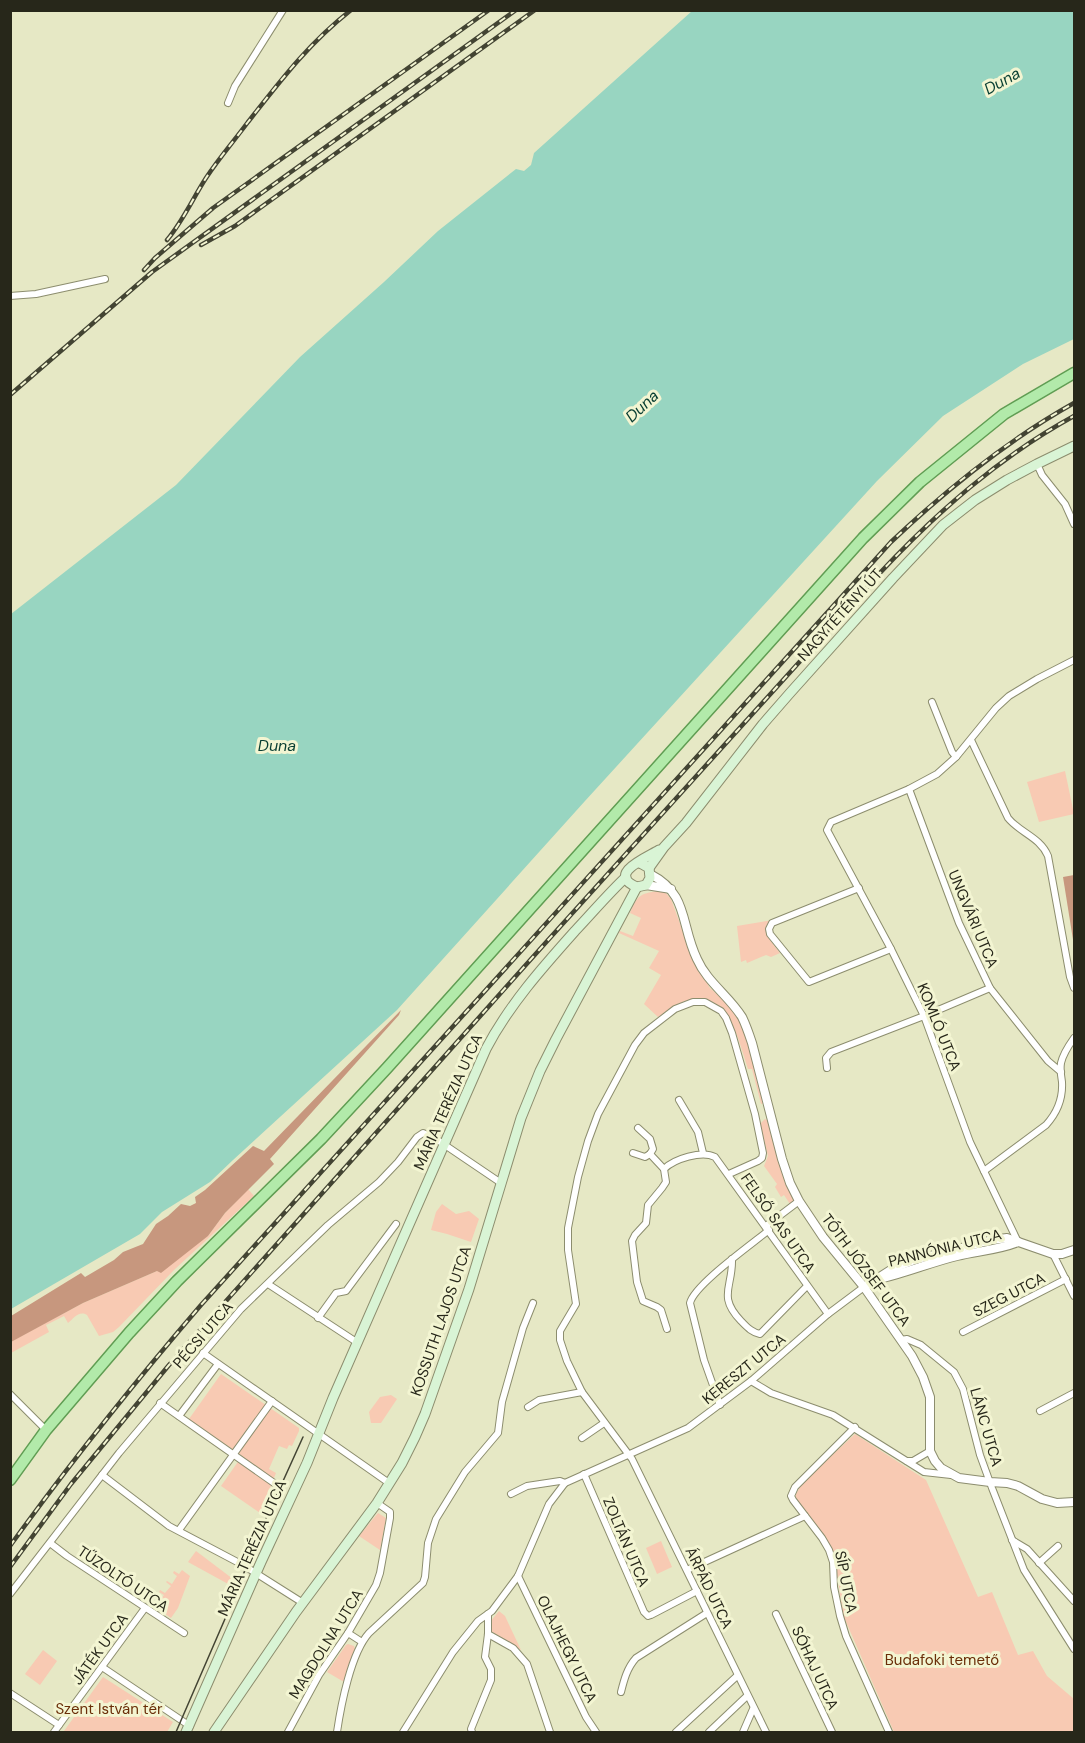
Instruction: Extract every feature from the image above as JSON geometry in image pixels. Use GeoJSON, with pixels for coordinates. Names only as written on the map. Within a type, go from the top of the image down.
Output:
{"type":"FeatureCollection","features":[{"type":"Feature","properties":{"kind":"main road"},"geometry":{"type":"LineString","coordinates":[[10,1480],[46,1430],[129,1333],[177,1281],[321,1139],[387,1068],[863,538],[920,482],[980,432],[1004,414],[1074,373]]}},
{"type":"Feature","properties":{"kind":"main road","name":"NAGYTÉTÉNYI ÚT"},"geometry":{"type":"LineString","coordinates":[[650,871],[664,847],[686,823],[763,724],[943,525],[970,504],[1037,464],[1074,446]]}},
{"type":"Feature","properties":{"kind":"main road","name":"NAGYTÉTÉNYI ÚT"},"geometry":{"type":"LineString","coordinates":[[639,863],[664,847]]}},
{"type":"Feature","properties":{"kind":"main road"},"geometry":{"type":"LineString","coordinates":[[639,863],[650,871],[650,878],[639,886],[629,883],[626,877],[629,867],[639,863]]}},
{"type":"Feature","properties":{"kind":"main road","name":"MÁRIA TERÉZIA UTCA"},"geometry":{"type":"LineString","coordinates":[[188,1729],[486,1049],[503,1019],[523,991],[626,877]]}},
{"type":"Feature","properties":{"kind":"main road","name":"MÁRIA TERÉZIA UTCA"},"geometry":{"type":"LineString","coordinates":[[605,899],[639,886]]}},
{"type":"Feature","properties":{"kind":"main road","name":"KOSSUTH LAJOS UTCA"},"geometry":{"type":"LineString","coordinates":[[214,1732],[303,1603],[376,1503],[407,1454],[425,1414],[469,1289],[521,1118],[540,1071],[639,886]]}},
{"type":"Feature","properties":{"kind":"street"},"geometry":{"type":"LineString","coordinates":[[228,102],[235,86],[283,10]]}},
{"type":"Feature","properties":{"kind":"street"},"geometry":{"type":"LineString","coordinates":[[10,296],[36,294],[105,279]]}},
{"type":"Feature","properties":{"kind":"street"},"geometry":{"type":"LineString","coordinates":[[1037,464],[1042,475],[1065,504],[1074,524]]}},
{"type":"Feature","properties":{"kind":"street"},"geometry":{"type":"LineString","coordinates":[[909,789],[937,774],[956,758],[996,708],[1009,696],[1074,660]]}},
{"type":"Feature","properties":{"kind":"street"},"geometry":{"type":"LineString","coordinates":[[932,702],[956,758]]}},
{"type":"Feature","properties":{"kind":"street"},"geometry":{"type":"LineString","coordinates":[[972,740],[1008,818],[1041,843],[1048,856],[1074,988]]}},
{"type":"Feature","properties":{"kind":"street","name":"KOMLÓ UTCA"},"geometry":{"type":"LineString","coordinates":[[909,789],[831,822],[827,830],[924,1016],[970,1142],[1018,1242]]}},
{"type":"Feature","properties":{"kind":"street","name":"UNGVÁRI UTCA"},"geometry":{"type":"LineString","coordinates":[[909,789],[959,923],[990,988],[1048,1061],[1061,1072]]}},
{"type":"Feature","properties":{"kind":"street"},"geometry":{"type":"LineString","coordinates":[[650,871],[671,889]]}},
{"type":"Feature","properties":{"kind":"street"},"geometry":{"type":"LineString","coordinates":[[639,886],[671,889]]}},
{"type":"Feature","properties":{"kind":"street"},"geometry":{"type":"LineString","coordinates":[[859,888],[772,923],[769,929],[770,934],[809,982],[891,949]]}},
{"type":"Feature","properties":{"kind":"street","name":"TÓTH JÓZSEF UTCA"},"geometry":{"type":"LineString","coordinates":[[671,889],[680,903],[687,933],[702,970],[735,1008],[746,1026],[784,1166],[799,1201],[823,1237],[864,1287],[901,1340],[923,1377],[930,1397],[930,1451]]}},
{"type":"Feature","properties":{"kind":"street"},"geometry":{"type":"LineString","coordinates":[[827,1068],[826,1058],[831,1052],[990,988]]}},
{"type":"Feature","properties":{"kind":"street","name":"ÁRPÁD UTCA"},"geometry":{"type":"LineString","coordinates":[[755,1114],[732,1033],[721,1011],[705,1002],[685,1004],[669,1013],[644,1033],[635,1045],[598,1114],[578,1177],[568,1228],[568,1250],[576,1304],[560,1331],[560,1340],[582,1392],[632,1459],[766,1732]]}},
{"type":"Feature","properties":{"kind":"street"},"geometry":{"type":"LineString","coordinates":[[984,1171],[1054,1117],[1061,1097],[1062,1059],[1074,1038]]}},
{"type":"Feature","properties":{"kind":"street"},"geometry":{"type":"LineString","coordinates":[[664,1169],[670,1163],[703,1153],[698,1132],[679,1100]]}},
{"type":"Feature","properties":{"kind":"street"},"geometry":{"type":"LineString","coordinates":[[729,1174],[762,1158],[755,1114],[770,1110]]}},
{"type":"Feature","properties":{"kind":"street"},"geometry":{"type":"LineString","coordinates":[[633,1154],[645,1157],[654,1149],[650,1139],[638,1128]]}},
{"type":"Feature","properties":{"kind":"street","name":"PÉCSI UTCA"},"geometry":{"type":"LineString","coordinates":[[10,1594],[160,1403],[241,1309],[328,1225],[379,1182],[420,1134],[427,1134],[444,1144]]}},
{"type":"Feature","properties":{"kind":"street"},"geometry":{"type":"LineString","coordinates":[[444,1144],[501,1183]]}},
{"type":"Feature","properties":{"kind":"street","name":"FELSŐ SAS UTCA"},"geometry":{"type":"LineString","coordinates":[[703,1153],[715,1157],[729,1174],[828,1314]]}},
{"type":"Feature","properties":{"kind":"street"},"geometry":{"type":"LineString","coordinates":[[650,1154],[664,1169],[666,1182],[648,1205],[646,1222],[632,1241],[637,1282],[643,1300],[661,1310],[667,1329]]}},
{"type":"Feature","properties":{"kind":"street"},"geometry":{"type":"LineString","coordinates":[[720,1406],[704,1360],[690,1303],[691,1298],[707,1280],[799,1201]]}},
{"type":"Feature","properties":{"kind":"street"},"geometry":{"type":"LineString","coordinates":[[318,1318],[336,1293],[346,1291],[396,1224]]}},
{"type":"Feature","properties":{"kind":"street","name":"PANNÓNIA UTCA"},"geometry":{"type":"LineString","coordinates":[[864,1287],[879,1279],[950,1258],[1006,1247],[1018,1242],[1053,1254],[1074,1250]]}},
{"type":"Feature","properties":{"kind":"street"},"geometry":{"type":"LineString","coordinates":[[1053,1254],[1074,1296]]}},
{"type":"Feature","properties":{"kind":"street"},"geometry":{"type":"LineString","coordinates":[[732,1259],[732,1271],[727,1291],[728,1301],[733,1312],[753,1333],[760,1334],[807,1286]]}},
{"type":"Feature","properties":{"kind":"street","name":"SZEG UTCA"},"geometry":{"type":"LineString","coordinates":[[963,1332],[1066,1279]]}},
{"type":"Feature","properties":{"kind":"street"},"geometry":{"type":"LineString","coordinates":[[268,1284],[358,1343]]}},
{"type":"Feature","properties":{"kind":"street","name":"KERESZT UTCA"},"geometry":{"type":"LineString","coordinates":[[565,1483],[688,1428],[720,1406],[828,1314],[864,1287]]}},
{"type":"Feature","properties":{"kind":"street"},"geometry":{"type":"LineString","coordinates":[[337,1732],[346,1687],[362,1642],[423,1582],[428,1543],[436,1519],[459,1479],[498,1433],[502,1402],[523,1328],[533,1303]]}},
{"type":"Feature","properties":{"kind":"street","name":"LÁNC UTCA"},"geometry":{"type":"LineString","coordinates":[[901,1340],[907,1339],[921,1345],[954,1372],[963,1389],[980,1455],[1024,1570],[1074,1649]]}},
{"type":"Feature","properties":{"kind":"street"},"geometry":{"type":"LineString","coordinates":[[203,1353],[389,1483]]}},
{"type":"Feature","properties":{"kind":"street"},"geometry":{"type":"LineString","coordinates":[[179,1416],[218,1364]]}},
{"type":"Feature","properties":{"kind":"street"},"geometry":{"type":"LineString","coordinates":[[751,1381],[771,1393],[833,1415],[924,1472],[951,1475],[965,1480],[1007,1483],[1018,1486],[1042,1499],[1057,1503],[1074,1502]]}},
{"type":"Feature","properties":{"kind":"street"},"geometry":{"type":"LineString","coordinates":[[528,1407],[539,1400],[582,1392]]}},
{"type":"Feature","properties":{"kind":"street"},"geometry":{"type":"LineString","coordinates":[[1040,1411],[1074,1393]]}},
{"type":"Feature","properties":{"kind":"street"},"geometry":{"type":"LineString","coordinates":[[10,1394],[46,1430]]}},
{"type":"Feature","properties":{"kind":"street"},"geometry":{"type":"LineString","coordinates":[[179,1530],[272,1401]]}},
{"type":"Feature","properties":{"kind":"street"},"geometry":{"type":"LineString","coordinates":[[160,1403],[274,1483]]}},
{"type":"Feature","properties":{"kind":"street"},"geometry":{"type":"LineString","coordinates":[[582,1438],[604,1423]]}},
{"type":"Feature","properties":{"kind":"street","name":"SÍP UTCA"},"geometry":{"type":"LineString","coordinates":[[855,1427],[792,1492],[793,1500],[829,1550],[834,1587],[846,1636],[889,1732]]}},
{"type":"Feature","properties":{"kind":"street"},"geometry":{"type":"LineString","coordinates":[[907,1461],[914,1461],[930,1451],[941,1468],[951,1475]]}},
{"type":"Feature","properties":{"kind":"street","name":"ZOLTÁN UTCA"},"geometry":{"type":"LineString","coordinates":[[584,1474],[644,1612],[648,1616],[651,1615],[697,1591]]}},
{"type":"Feature","properties":{"kind":"street"},"geometry":{"type":"LineString","coordinates":[[102,1475],[169,1526],[243,1565],[303,1603]]}},
{"type":"Feature","properties":{"kind":"street"},"geometry":{"type":"LineString","coordinates":[[403,1732],[453,1652],[478,1621],[496,1606],[518,1576],[549,1504],[565,1483],[560,1481],[527,1486],[511,1494]]}},
{"type":"Feature","properties":{"kind":"street","name":"MAGDOLNA UTCA"},"geometry":{"type":"LineString","coordinates":[[288,1732],[319,1675],[348,1634],[371,1595],[380,1574],[390,1512],[376,1503]]}},
{"type":"Feature","properties":{"kind":"street"},"geometry":{"type":"LineString","coordinates":[[687,1570],[805,1516]]}},
{"type":"Feature","properties":{"kind":"street"},"geometry":{"type":"LineString","coordinates":[[1012,1540],[1027,1549],[1074,1601]]}},
{"type":"Feature","properties":{"kind":"street","name":"TŰZOLTÓ UTCA"},"geometry":{"type":"LineString","coordinates":[[50,1543],[184,1633]]}},
{"type":"Feature","properties":{"kind":"street"},"geometry":{"type":"LineString","coordinates":[[1039,1563],[1058,1546]]}},
{"type":"Feature","properties":{"kind":"street","name":"OLAJHEGY UTCA"},"geometry":{"type":"LineString","coordinates":[[518,1576],[586,1717],[596,1732]]}},
{"type":"Feature","properties":{"kind":"street","name":"JÁTÉK UTCA"},"geometry":{"type":"LineString","coordinates":[[54,1732],[145,1608]]}},
{"type":"Feature","properties":{"kind":"street"},"geometry":{"type":"LineString","coordinates":[[621,1692],[630,1664],[636,1658],[707,1613]]}},
{"type":"Feature","properties":{"kind":"street"},"geometry":{"type":"LineString","coordinates":[[472,1731],[491,1680],[490,1669],[485,1657],[488,1614]]}},
{"type":"Feature","properties":{"kind":"street","name":"SÓHAJ UTCA"},"geometry":{"type":"LineString","coordinates":[[776,1614],[832,1732]]}},
{"type":"Feature","properties":{"kind":"street"},"geometry":{"type":"LineString","coordinates":[[348,1634],[362,1642]]}},
{"type":"Feature","properties":{"kind":"street"},"geometry":{"type":"LineString","coordinates":[[488,1634],[513,1648],[527,1664],[550,1732]]}},
{"type":"Feature","properties":{"kind":"street"},"geometry":{"type":"LineString","coordinates":[[102,1667],[188,1729]]}},
{"type":"Feature","properties":{"kind":"street"},"geometry":{"type":"LineString","coordinates":[[676,1732],[737,1676]]}},
{"type":"Feature","properties":{"kind":"street"},"geometry":{"type":"LineString","coordinates":[[10,1693],[59,1725]]}},
{"type":"Feature","properties":{"kind":"street"},"geometry":{"type":"LineString","coordinates":[[709,1732],[747,1696]]}},
{"type":"Feature","properties":{"kind":"street"},"geometry":{"type":"LineString","coordinates":[[743,1732],[753,1709]]}},
{"type":"Feature","properties":{"kind":"green space"},"geometry":{"type":"Polygon","coordinates":[[[1065,771],[1074,814],[1039,822],[1027,782],[1065,771]]]}},
{"type":"Feature","properties":{"kind":"green space"},"geometry":{"type":"Polygon","coordinates":[[[658,891],[665,892],[671,899],[694,962],[710,988],[729,1005],[742,1022],[765,1103],[761,1104],[752,1069],[748,1069],[734,1028],[727,1015],[718,1006],[708,1000],[694,999],[675,1005],[658,1017],[644,1004],[661,975],[649,968],[659,951],[619,933],[620,931],[633,936],[641,918],[630,913],[635,902],[640,896],[658,891]]]}},
{"type":"Feature","properties":{"kind":"green space"},"geometry":{"type":"Polygon","coordinates":[[[773,920],[766,926],[766,930],[780,953],[771,957],[766,955],[747,963],[746,960],[741,962],[737,926],[773,920]]]}},
{"type":"Feature","properties":{"kind":"green space"},"geometry":{"type":"Polygon","coordinates":[[[765,1119],[770,1127],[786,1183],[795,1201],[790,1204],[784,1195],[781,1197],[775,1187],[777,1184],[764,1166],[768,1156],[760,1124],[765,1119]]]}},
{"type":"Feature","properties":{"kind":"green space"},"geometry":{"type":"Polygon","coordinates":[[[248,1189],[254,1196],[174,1270],[113,1332],[99,1336],[87,1315],[82,1313],[68,1323],[64,1316],[46,1325],[49,1332],[11,1353],[10,1342],[83,1303],[157,1271],[208,1236],[225,1213],[248,1189]]]}},
{"type":"Feature","properties":{"kind":"green space"},"geometry":{"type":"Polygon","coordinates":[[[442,1204],[456,1214],[469,1211],[479,1219],[471,1242],[431,1230],[436,1212],[442,1204]]]}},
{"type":"Feature","properties":{"kind":"green space"},"geometry":{"type":"Polygon","coordinates":[[[221,1374],[299,1428],[292,1446],[289,1445],[287,1449],[279,1446],[269,1469],[276,1473],[260,1513],[221,1486],[242,1456],[189,1419],[221,1374]]]}},
{"type":"Feature","properties":{"kind":"green space"},"geometry":{"type":"Polygon","coordinates":[[[391,1395],[397,1399],[381,1423],[371,1423],[369,1412],[380,1397],[391,1395]]]}},
{"type":"Feature","properties":{"kind":"green space","name":"Budafoki temető"},"geometry":{"type":"Polygon","coordinates":[[[855,1434],[926,1480],[978,1597],[992,1592],[1018,1655],[1033,1651],[1047,1676],[1074,1699],[1074,1732],[894,1732],[843,1615],[836,1567],[795,1499],[803,1482],[855,1434]]]}},
{"type":"Feature","properties":{"kind":"green space"},"geometry":{"type":"Polygon","coordinates":[[[378,1513],[386,1518],[380,1550],[359,1536],[378,1513]]]}},
{"type":"Feature","properties":{"kind":"green space"},"geometry":{"type":"Polygon","coordinates":[[[661,1541],[672,1567],[657,1574],[646,1548],[661,1541]]]}},
{"type":"Feature","properties":{"kind":"green space"},"geometry":{"type":"Polygon","coordinates":[[[196,1551],[233,1579],[230,1585],[188,1562],[196,1551]]]}},
{"type":"Feature","properties":{"kind":"green space"},"geometry":{"type":"Polygon","coordinates":[[[182,1570],[190,1576],[178,1608],[171,1618],[155,1607],[164,1595],[159,1592],[160,1590],[165,1593],[171,1586],[166,1582],[172,1584],[177,1576],[173,1573],[174,1571],[179,1574],[182,1570]]]}},
{"type":"Feature","properties":{"kind":"green space"},"geometry":{"type":"Polygon","coordinates":[[[499,1611],[505,1616],[521,1650],[491,1631],[490,1622],[499,1611]]]}},
{"type":"Feature","properties":{"kind":"green space"},"geometry":{"type":"Polygon","coordinates":[[[348,1644],[354,1646],[355,1649],[344,1682],[327,1672],[348,1644]]]}},
{"type":"Feature","properties":{"kind":"green space"},"geometry":{"type":"Polygon","coordinates":[[[43,1650],[57,1661],[40,1685],[25,1674],[43,1650]]]}},
{"type":"Feature","properties":{"kind":"green space","name":"Szent István tér"},"geometry":{"type":"Polygon","coordinates":[[[103,1677],[173,1722],[167,1732],[64,1731],[103,1677]]]}},
{"type":"Feature","properties":{"kind":"shaded area"},"geometry":{"type":"Polygon","coordinates":[[[1074,875],[1074,946],[1063,877],[1074,875]]]}},
{"type":"Feature","properties":{"kind":"shaded area"},"geometry":{"type":"Polygon","coordinates":[[[401,1010],[270,1159],[274,1164],[225,1213],[208,1236],[161,1273],[157,1271],[83,1303],[11,1342],[11,1316],[81,1273],[85,1277],[123,1252],[143,1244],[156,1224],[181,1204],[190,1206],[196,1203],[195,1197],[253,1146],[264,1151],[401,1010]]]}},
{"type":"Feature","properties":{"kind":"water","name":"Duna"},"geometry":{"type":"Polygon","coordinates":[[[692,11],[1074,11],[1074,339],[1023,364],[943,416],[877,481],[397,1010],[210,1182],[162,1212],[140,1234],[11,1309],[11,614],[176,485],[300,357],[438,231],[516,169],[524,171],[531,165],[534,153],[692,11]]]}},
{"type":"Feature","properties":{"kind":"tram line"},"geometry":{"type":"LineString","coordinates":[[176,1732],[264,1523],[303,1437]]}},
{"type":"Feature","properties":{"kind":"railway"},"geometry":{"type":"LineString","coordinates":[[167,240],[211,171],[272,92],[308,49],[351,10]]}},
{"type":"Feature","properties":{"kind":"railway"},"geometry":{"type":"LineString","coordinates":[[144,270],[213,208],[489,10]]}},
{"type":"Feature","properties":{"kind":"railway"},"geometry":{"type":"LineString","coordinates":[[10,395],[152,272],[516,10]]}},
{"type":"Feature","properties":{"kind":"railway"},"geometry":{"type":"LineString","coordinates":[[201,245],[235,226],[535,10]]}},
{"type":"Feature","properties":{"kind":"railway"},"geometry":{"type":"LineString","coordinates":[[10,1546],[103,1424],[201,1305],[891,542],[978,467],[1025,433],[1074,403]]}},
{"type":"Feature","properties":{"kind":"railway"},"geometry":{"type":"LineString","coordinates":[[10,1567],[71,1484],[169,1365],[878,575],[946,508],[994,468],[1046,432],[1074,416]]}}]}
